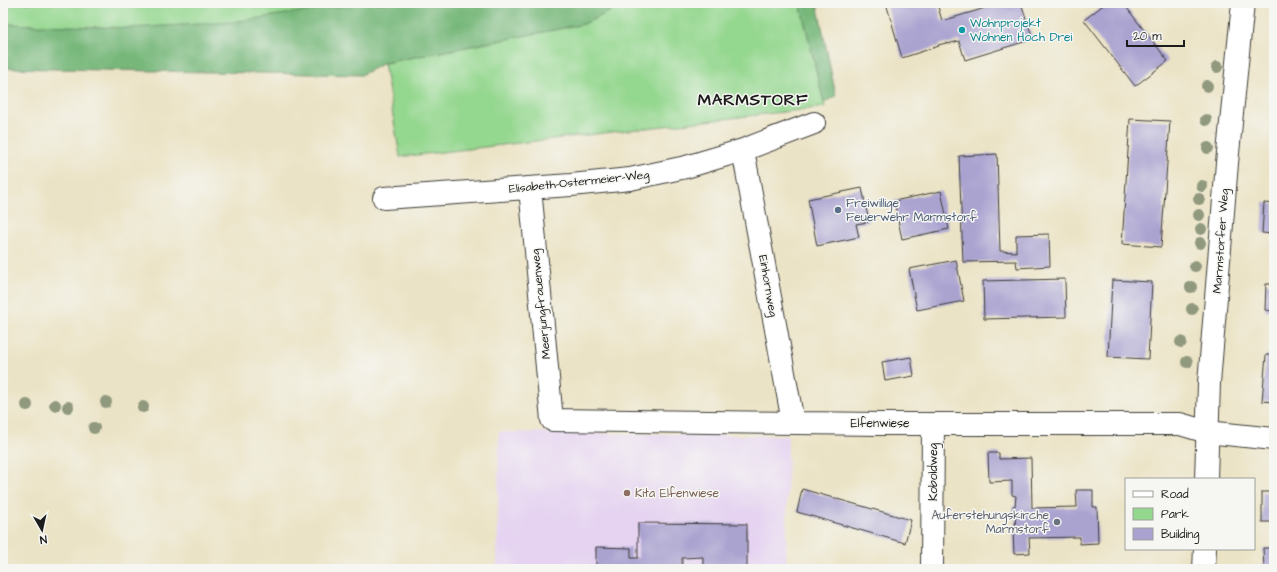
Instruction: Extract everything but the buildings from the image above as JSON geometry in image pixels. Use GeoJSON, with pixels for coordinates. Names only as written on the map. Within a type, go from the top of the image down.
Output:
{"type":"FeatureCollection","features":[{"type":"Feature","properties":{"kind":"street","name":"Marmstorfer Weg"},"geometry":{"type":"LineString","coordinates":[[1206,478],[1209,383],[1227,163],[1243,3]]}},
{"type":"Feature","properties":{"kind":"street","name":"Elisabeth-Ostermeier-Weg"},"geometry":{"type":"LineString","coordinates":[[384,198],[530,188],[630,179],[686,167],[743,150],[814,124]]}},
{"type":"Feature","properties":{"kind":"street","name":"Einhornweg"},"geometry":{"type":"LineString","coordinates":[[743,150],[793,422]]}},
{"type":"Feature","properties":{"kind":"street","name":"Meerjungfrauenweg"},"geometry":{"type":"LineString","coordinates":[[530,188],[552,420]]}},
{"type":"Feature","properties":{"kind":"street","name":"Elfenwiese"},"geometry":{"type":"LineString","coordinates":[[552,420],[933,424],[1180,424],[1207,432],[1274,439]]}},
{"type":"Feature","properties":{"kind":"street","name":"Koboldweg"},"geometry":{"type":"LineString","coordinates":[[932,569],[933,424]]}},
{"type":"Feature","properties":{"kind":"street"},"geometry":{"type":"LineString","coordinates":[[1204,569],[1205,550]]}},
{"type":"Feature","properties":{"kind":"shaded area","name":"Kita Elfenwiese"},"geometry":{"type":"Polygon","coordinates":[[[499,432],[788,436],[786,569],[497,569],[499,432]]]}},
{"type":"Feature","properties":{"kind":"green space"},"geometry":{"type":"Polygon","coordinates":[[[3,3],[396,3],[277,40],[3,48],[3,3]]]}},
{"type":"Feature","properties":{"kind":"green space"},"geometry":{"type":"Polygon","coordinates":[[[360,3],[627,3],[584,24],[384,63],[361,75],[3,68],[3,25],[6,24],[130,28],[232,22],[360,3]]]}},
{"type":"Feature","properties":{"kind":"green space"},"geometry":{"type":"Polygon","coordinates":[[[627,3],[800,3],[825,107],[400,157],[384,63],[584,24],[627,3]]]}},
{"type":"Feature","properties":{"kind":"green space"},"geometry":{"type":"Polygon","coordinates":[[[800,3],[817,3],[836,96],[824,103],[800,3]]]}},
{"type":"Feature","properties":{"kind":"place","name":"Wohnprojekt Wohnen Hoch Drei"},"geometry":{"type":"Point","coordinates":[962,30]}},
{"type":"Feature","properties":{"kind":"place","name":"Freiwillige Feuerwehr Marmstorf"},"geometry":{"type":"Point","coordinates":[838,210]}},
{"type":"Feature","properties":{"kind":"place","name":"Kita Elfenwiese"},"geometry":{"type":"Point","coordinates":[627,493]}},
{"type":"Feature","properties":{"kind":"place","name":"Auferstehungskirche Marmstorf"},"geometry":{"type":"Point","coordinates":[1057,522]}},
{"type":"Feature","properties":{"kind":"district","name":"MARMSTORF"},"geometry":{"type":"Point","coordinates":[753,100]}}]}
